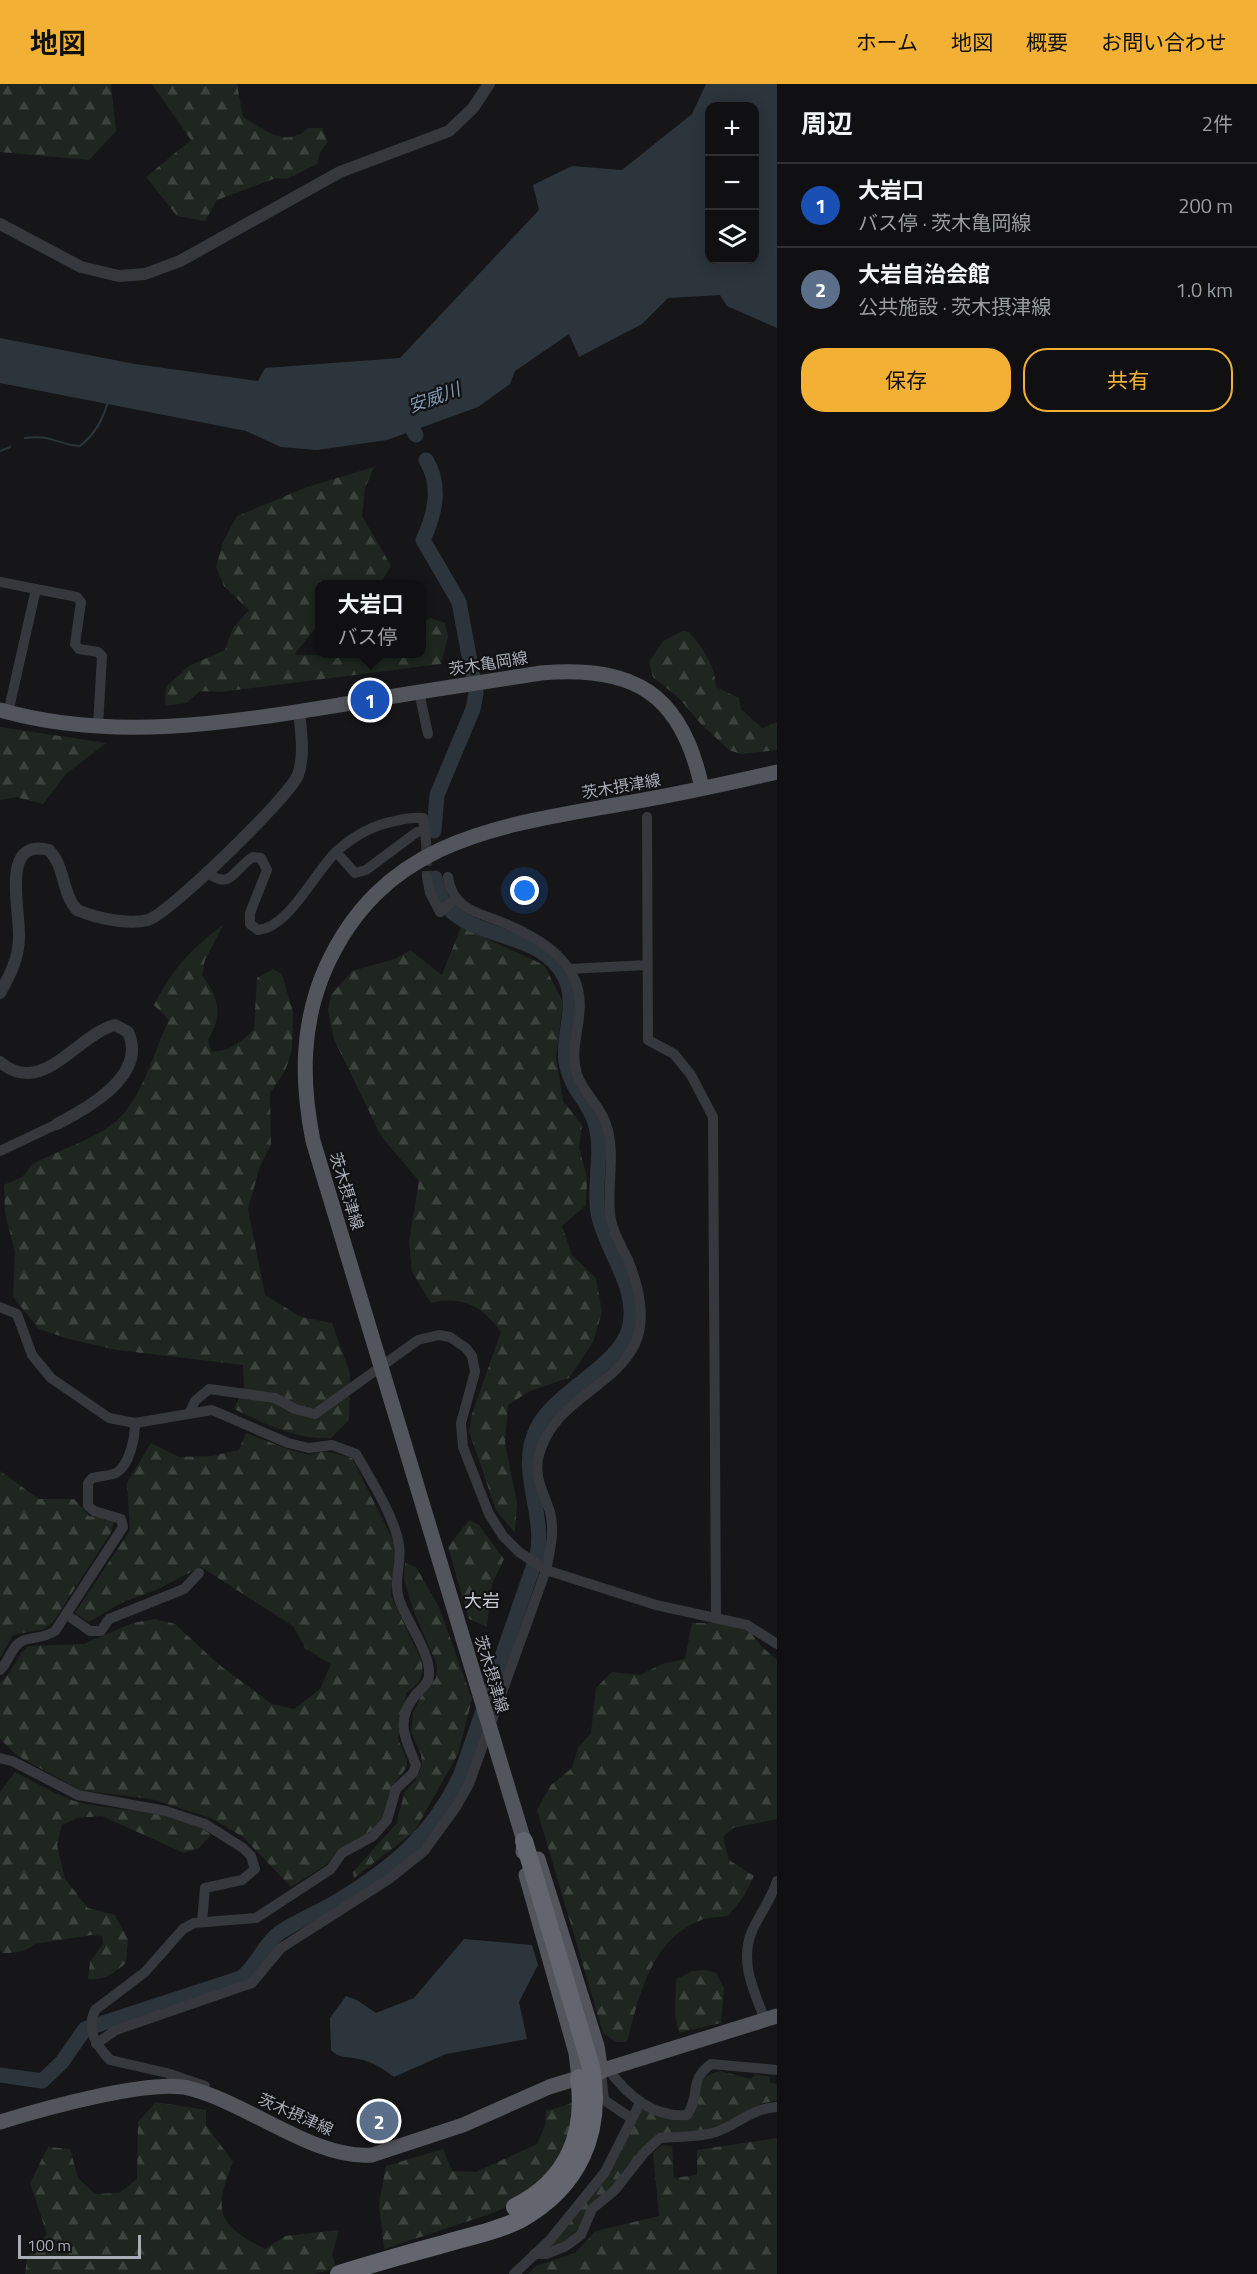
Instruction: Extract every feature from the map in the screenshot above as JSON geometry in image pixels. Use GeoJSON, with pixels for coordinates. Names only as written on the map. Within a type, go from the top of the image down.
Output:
{"type":"FeatureCollection","features":[{"type":"Feature","properties":{"kind":"highway"},"geometry":{"type":"LineString","coordinates":[[338,2274],[436,2246],[461,2245],[501,2235],[532,2223],[564,2200],[585,2173],[598,2148],[603,2127],[587,2048],[524,1841]]}},
{"type":"Feature","properties":{"kind":"highway"},"geometry":{"type":"LineString","coordinates":[[338,2274],[494,2218],[526,2202],[549,2184],[568,2159],[579,2131],[583,2104],[579,2078]]}},
{"type":"Feature","properties":{"kind":"main road","name":"茨木亀岡線"},"geometry":{"type":"LineString","coordinates":[[4,711],[98,726],[202,724],[541,673],[580,670],[614,676],[651,694],[665,705],[680,724],[692,749],[702,788]]}},
{"type":"Feature","properties":{"kind":"main road"},"geometry":{"type":"LineString","coordinates":[[702,788],[777,772]]}},
{"type":"Feature","properties":{"kind":"main road","name":"茨木摂津線"},"geometry":{"type":"LineString","coordinates":[[524,1841],[313,1141],[303,1069],[310,1012],[332,955],[352,922],[396,876],[421,859],[443,847],[500,828],[683,794],[702,788]]}},
{"type":"Feature","properties":{"kind":"main road"},"geometry":{"type":"LineString","coordinates":[[499,1761],[513,1788],[547,1916],[576,2053],[579,2078]]}},
{"type":"Feature","properties":{"kind":"main road"},"geometry":{"type":"LineString","coordinates":[[547,1916],[597,2046],[604,2071]]}},
{"type":"Feature","properties":{"kind":"main road","name":"茨木摂津線"},"geometry":{"type":"LineString","coordinates":[[0,2122],[82,2101],[159,2086],[190,2088],[234,2105],[326,2148],[358,2156],[385,2152],[463,2125],[549,2087],[771,2018]]}},
{"type":"Feature","properties":{"kind":"street"},"geometry":{"type":"LineString","coordinates":[[0,224],[88,269],[119,276],[145,274],[180,261],[340,172],[449,131],[473,108],[489,84]]}},
{"type":"Feature","properties":{"kind":"street"},"geometry":{"type":"LineString","coordinates":[[0,582],[77,597],[81,602],[75,644],[79,649],[98,652],[102,656],[98,726]]}},
{"type":"Feature","properties":{"kind":"street"},"geometry":{"type":"LineString","coordinates":[[4,711],[36,589]]}},
{"type":"Feature","properties":{"kind":"street"},"geometry":{"type":"LineString","coordinates":[[419,692],[428,734]]}},
{"type":"Feature","properties":{"kind":"street"},"geometry":{"type":"LineString","coordinates":[[0,993],[13,968],[19,938],[12,870],[19,856],[26,849],[49,850],[57,858],[68,896],[77,910],[130,922],[155,918],[207,872],[282,797],[298,776],[302,757],[299,711]]}},
{"type":"Feature","properties":{"kind":"street"},"geometry":{"type":"LineString","coordinates":[[647,817],[648,1040],[674,1054],[691,1075],[713,1117],[716,1618]]}},
{"type":"Feature","properties":{"kind":"street"},"geometry":{"type":"LineString","coordinates":[[207,872],[216,880],[225,880],[231,878],[246,861],[253,857],[261,858],[267,870],[250,913],[250,924],[258,930],[269,929],[282,919],[336,852],[365,831],[385,823],[423,818],[426,836],[417,832],[366,870],[355,873],[336,852]]}},
{"type":"Feature","properties":{"kind":"street"},"geometry":{"type":"LineString","coordinates":[[427,877],[436,908],[440,912],[454,900]]}},
{"type":"Feature","properties":{"kind":"street"},"geometry":{"type":"LineString","coordinates":[[94,2041],[116,2030],[252,1983],[281,1948],[389,1879],[424,1851],[456,1807],[469,1784],[552,1542],[550,1513],[538,1482],[538,1459],[543,1441],[552,1425],[569,1407],[630,1352],[637,1336],[640,1316],[634,1276],[612,1227],[607,1125],[577,1073],[574,1054],[581,1004],[579,991],[570,969],[549,946],[510,925],[466,909],[454,900],[448,878]]}},
{"type":"Feature","properties":{"kind":"street"},"geometry":{"type":"LineString","coordinates":[[570,969],[647,965]]}},
{"type":"Feature","properties":{"kind":"street"},"geometry":{"type":"LineString","coordinates":[[0,1062],[17,1072],[42,1072],[55,1065],[102,1028],[115,1025],[128,1032],[132,1047],[119,1080],[110,1092],[90,1107],[57,1125],[0,1151]]}},
{"type":"Feature","properties":{"kind":"street"},"geometry":{"type":"LineString","coordinates":[[0,1307],[17,1314],[32,1355],[51,1377],[110,1418],[135,1423],[212,1410],[288,1443],[309,1448],[332,1445],[356,1454],[395,1530],[399,1546],[395,1582],[399,1599],[427,1661],[430,1676],[426,1685],[408,1705],[404,1724],[404,1740],[416,1765],[413,1773],[396,1789],[387,1820],[373,1836],[342,1853],[331,1869],[256,1918],[202,1922],[183,1929],[145,1972],[95,2010],[91,2018],[94,2041],[110,2060],[180,2077],[219,2091],[234,2105]]}},
{"type":"Feature","properties":{"kind":"street"},"geometry":{"type":"LineString","coordinates":[[190,1412],[195,1401],[209,1389],[222,1389],[257,1397],[275,1398],[295,1409],[315,1414],[418,1340],[439,1335],[458,1342],[472,1356],[475,1372],[461,1423],[463,1447],[489,1514],[504,1536],[544,1569],[656,1605],[747,1625],[777,1643]]}},
{"type":"Feature","properties":{"kind":"street"},"geometry":{"type":"LineString","coordinates":[[0,1670],[18,1643],[25,1639],[45,1638],[55,1632],[123,1527],[121,1520],[94,1511],[88,1506],[88,1483],[92,1478],[115,1474],[123,1467],[135,1437],[135,1423]]}},
{"type":"Feature","properties":{"kind":"street"},"geometry":{"type":"LineString","coordinates":[[67,1615],[90,1631],[101,1631],[109,1619],[184,1589],[200,1573]]}},
{"type":"Feature","properties":{"kind":"street"},"geometry":{"type":"LineString","coordinates":[[0,1758],[12,1761],[78,1795],[166,1811],[205,1824],[243,1848],[251,1856],[255,1869],[242,1880],[206,1888],[202,1922]]}},
{"type":"Feature","properties":{"kind":"street"},"geometry":{"type":"LineString","coordinates":[[771,2018],[748,1975],[747,1954],[751,1933],[777,1881]]}},
{"type":"Feature","properties":{"kind":"street"},"geometry":{"type":"LineString","coordinates":[[604,2071],[640,2103],[675,2116],[687,2115],[693,2106],[694,2085],[700,2072],[711,2064],[777,2070]]}},
{"type":"Feature","properties":{"kind":"street"},"geometry":{"type":"LineString","coordinates":[[604,2071],[599,2101],[631,2118]]}},
{"type":"Feature","properties":{"kind":"street"},"geometry":{"type":"LineString","coordinates":[[514,2274],[550,2240],[605,2172],[640,2103]]}},
{"type":"Feature","properties":{"kind":"street"},"geometry":{"type":"LineString","coordinates":[[534,2254],[546,2254],[566,2246],[581,2235],[592,2209],[615,2190],[645,2152],[660,2139],[691,2138],[718,2131],[762,2108],[777,2107]]}},
{"type":"Feature","properties":{"kind":"green space"},"geometry":{"type":"Polygon","coordinates":[[[0,84],[111,84],[116,131],[89,160],[0,152],[0,84]]]}},
{"type":"Feature","properties":{"kind":"green space"},"geometry":{"type":"Polygon","coordinates":[[[152,84],[237,84],[243,117],[267,132],[284,137],[300,134],[308,128],[322,128],[328,142],[320,152],[317,164],[287,179],[276,178],[217,200],[205,221],[177,216],[146,177],[191,140],[152,84]]]}},
{"type":"Feature","properties":{"kind":"green space"},"geometry":{"type":"Polygon","coordinates":[[[374,467],[365,488],[362,516],[391,566],[382,580],[315,580],[315,628],[294,655],[315,655],[315,658],[426,658],[426,621],[430,618],[445,623],[448,637],[441,664],[220,692],[200,691],[186,703],[165,706],[166,687],[189,666],[225,650],[233,628],[249,610],[224,586],[216,567],[223,542],[237,516],[307,487],[374,467]]]}},
{"type":"Feature","properties":{"kind":"green space"},"geometry":{"type":"Polygon","coordinates":[[[683,631],[689,632],[707,657],[716,687],[739,698],[741,709],[762,728],[777,722],[777,750],[741,754],[729,750],[700,723],[679,698],[653,677],[649,662],[663,641],[683,631]]]}},
{"type":"Feature","properties":{"kind":"green space"},"geometry":{"type":"Polygon","coordinates":[[[0,727],[106,743],[66,774],[43,804],[16,797],[0,800],[0,727]]]}},
{"type":"Feature","properties":{"kind":"green space"},"geometry":{"type":"Polygon","coordinates":[[[223,925],[205,960],[202,975],[212,991],[217,1007],[216,1023],[208,1040],[211,1051],[229,1048],[254,1029],[257,978],[273,969],[282,974],[293,1012],[292,1050],[285,1071],[270,1093],[271,1145],[260,1166],[248,1209],[265,1295],[301,1317],[332,1323],[350,1373],[349,1420],[331,1438],[293,1434],[234,1409],[244,1387],[243,1365],[117,1350],[69,1339],[39,1329],[13,1297],[15,1252],[5,1213],[4,1185],[23,1176],[33,1164],[109,1127],[128,1108],[146,1076],[169,1020],[154,1005],[183,960],[223,925]]]}},
{"type":"Feature","properties":{"kind":"green space"},"geometry":{"type":"Polygon","coordinates":[[[461,927],[544,965],[563,1002],[556,1057],[563,1101],[582,1125],[579,1148],[587,1177],[586,1205],[562,1226],[572,1255],[596,1278],[602,1312],[593,1342],[569,1378],[530,1391],[508,1405],[505,1443],[517,1503],[515,1533],[496,1510],[469,1431],[472,1414],[501,1332],[487,1316],[471,1305],[453,1301],[431,1303],[412,1272],[409,1242],[419,1181],[381,1136],[334,1039],[328,1011],[331,995],[352,971],[395,959],[410,950],[442,975],[461,927]]]}},
{"type":"Feature","properties":{"kind":"green space"},"geometry":{"type":"Polygon","coordinates":[[[246,1433],[309,1455],[324,1451],[352,1458],[395,1544],[391,1596],[422,1662],[420,1680],[406,1693],[398,1739],[407,1760],[407,1767],[393,1785],[383,1818],[371,1831],[340,1849],[326,1865],[291,1887],[243,1837],[211,1818],[151,1799],[80,1790],[16,1755],[0,1739],[0,1682],[25,1649],[29,1646],[84,1644],[133,1623],[155,1619],[175,1624],[218,1664],[272,1704],[294,1709],[320,1689],[331,1664],[306,1649],[293,1626],[201,1567],[158,1589],[121,1603],[89,1622],[75,1613],[130,1530],[127,1483],[151,1443],[179,1457],[212,1456],[239,1450],[246,1433]]]}},
{"type":"Feature","properties":{"kind":"green space"},"geometry":{"type":"Polygon","coordinates":[[[0,1471],[39,1499],[74,1499],[89,1516],[110,1519],[114,1522],[112,1531],[53,1622],[44,1629],[13,1635],[0,1658],[0,1471]]]}},
{"type":"Feature","properties":{"kind":"green space"},"geometry":{"type":"Polygon","coordinates":[[[469,1520],[479,1525],[504,1559],[492,1584],[487,1627],[469,1619],[448,1547],[469,1520]]]}},
{"type":"Feature","properties":{"kind":"green space"},"geometry":{"type":"Polygon","coordinates":[[[405,1563],[416,1567],[439,1607],[472,1699],[458,1754],[414,1832],[354,1878],[353,1872],[396,1824],[405,1791],[415,1781],[422,1766],[421,1754],[411,1733],[413,1713],[420,1698],[436,1678],[437,1665],[414,1612],[404,1579],[405,1563]]]}},
{"type":"Feature","properties":{"kind":"green space"},"geometry":{"type":"Polygon","coordinates":[[[692,1623],[731,1623],[751,1633],[777,1660],[777,1819],[733,1828],[723,1837],[729,1860],[754,1876],[744,1896],[728,1916],[701,1920],[684,1929],[670,1941],[650,1971],[627,2042],[616,2042],[603,2033],[537,1810],[551,1785],[572,1768],[578,1748],[591,1733],[596,1688],[612,1672],[640,1675],[662,1664],[685,1659],[692,1623]]]}},
{"type":"Feature","properties":{"kind":"green space"},"geometry":{"type":"Polygon","coordinates":[[[15,1772],[74,1801],[186,1821],[211,1835],[199,1848],[184,1853],[102,1816],[77,1818],[62,1825],[57,1845],[65,1879],[88,1908],[115,1915],[128,1940],[126,1963],[108,1976],[88,1979],[90,1962],[103,1944],[102,1936],[91,1935],[35,1944],[16,1952],[2,1953],[0,1950],[0,1792],[15,1772]]]}},
{"type":"Feature","properties":{"kind":"green space"},"geometry":{"type":"Polygon","coordinates":[[[705,1970],[716,1973],[724,1988],[721,2023],[679,2033],[675,2014],[676,1979],[693,1971],[705,1970]]]}},
{"type":"Feature","properties":{"kind":"green space"},"geometry":{"type":"Polygon","coordinates":[[[720,2071],[751,2079],[755,2074],[770,2077],[770,2083],[777,2084],[777,2101],[763,2103],[718,2128],[658,2136],[579,2233],[547,2251],[642,2109],[690,2118],[705,2078],[720,2071]]]}},
{"type":"Feature","properties":{"kind":"green space"},"geometry":{"type":"Polygon","coordinates":[[[156,2102],[206,2110],[206,2125],[233,2162],[223,2193],[222,2205],[229,2224],[237,2232],[265,2249],[285,2236],[339,2230],[332,2255],[336,2268],[313,2274],[25,2274],[27,2258],[47,2234],[30,2183],[48,2147],[70,2149],[78,2178],[95,2194],[119,2193],[137,2179],[138,2122],[156,2102]]]}},
{"type":"Feature","properties":{"kind":"green space"},"geometry":{"type":"Polygon","coordinates":[[[576,2102],[564,2158],[523,2199],[493,2213],[384,2249],[379,2203],[386,2166],[443,2149],[452,2171],[476,2172],[537,2144],[545,2126],[546,2111],[576,2102]]]}},
{"type":"Feature","properties":{"kind":"green space"},"geometry":{"type":"Polygon","coordinates":[[[777,2138],[777,2274],[528,2274],[536,2266],[575,2253],[596,2231],[659,2216],[653,2153],[662,2145],[672,2146],[674,2178],[697,2175],[697,2150],[777,2138]]]}},
{"type":"Feature","properties":{"kind":"water","name":"安威川"},"geometry":{"type":"Polygon","coordinates":[[[706,84],[777,84],[777,328],[727,306],[720,295],[668,298],[642,324],[579,357],[569,334],[515,371],[510,384],[478,407],[387,440],[317,450],[281,447],[246,431],[0,383],[0,338],[135,364],[258,381],[265,368],[400,358],[539,210],[533,185],[572,166],[622,170],[692,114],[706,84]]]}},
{"type":"Feature","properties":{"kind":"water"},"geometry":{"type":"Polygon","coordinates":[[[464,1939],[532,1945],[538,1965],[519,2002],[527,2039],[446,2054],[394,2077],[373,2063],[340,2056],[331,2050],[330,2018],[346,1996],[357,2000],[376,2013],[414,1998],[464,1939]]]}},
{"type":"Feature","properties":{"kind":"waterway"},"geometry":{"type":"LineString","coordinates":[[25,438],[41,437],[80,446],[97,427],[108,402]]}},
{"type":"Feature","properties":{"kind":"waterway","name":"安威川"},"geometry":{"type":"LineString","coordinates":[[403,415],[416,435]]}},
{"type":"Feature","properties":{"kind":"waterway"},"geometry":{"type":"LineString","coordinates":[[0,451],[10,447]]}},
{"type":"Feature","properties":{"kind":"waterway"},"geometry":{"type":"LineString","coordinates":[[426,460],[434,480],[435,500],[431,520],[423,540],[459,602],[476,693],[473,709],[437,795],[434,831]]}},
{"type":"Feature","properties":{"kind":"waterway"},"geometry":{"type":"LineString","coordinates":[[0,2075],[42,2081],[62,2062],[85,2029],[241,1978],[279,1933],[336,1902],[375,1876],[393,1863],[424,1832],[438,1815],[461,1774],[537,1556],[538,1523],[529,1460],[531,1444],[537,1428],[558,1402],[613,1355],[623,1343],[629,1329],[631,1314],[626,1284],[598,1213],[598,1134],[593,1116],[573,1083],[567,1067],[565,1056],[570,1000],[565,978],[555,963],[543,953],[463,920],[442,900],[435,878]]}},
{"type":"Feature","properties":{"kind":"tunnel"},"geometry":{"type":"LineString","coordinates":[[426,841],[427,877]]}},
{"type":"Feature","properties":{"kind":"place","name":"大岩口"},"geometry":{"type":"Point","coordinates":[370,700]}},
{"type":"Feature","properties":{"kind":"place","name":"大岩自治会館"},"geometry":{"type":"Point","coordinates":[379,2121]}},
{"type":"Feature","properties":{"kind":"district","name":"大岩"},"geometry":{"type":"Point","coordinates":[482,1601]}}]}
